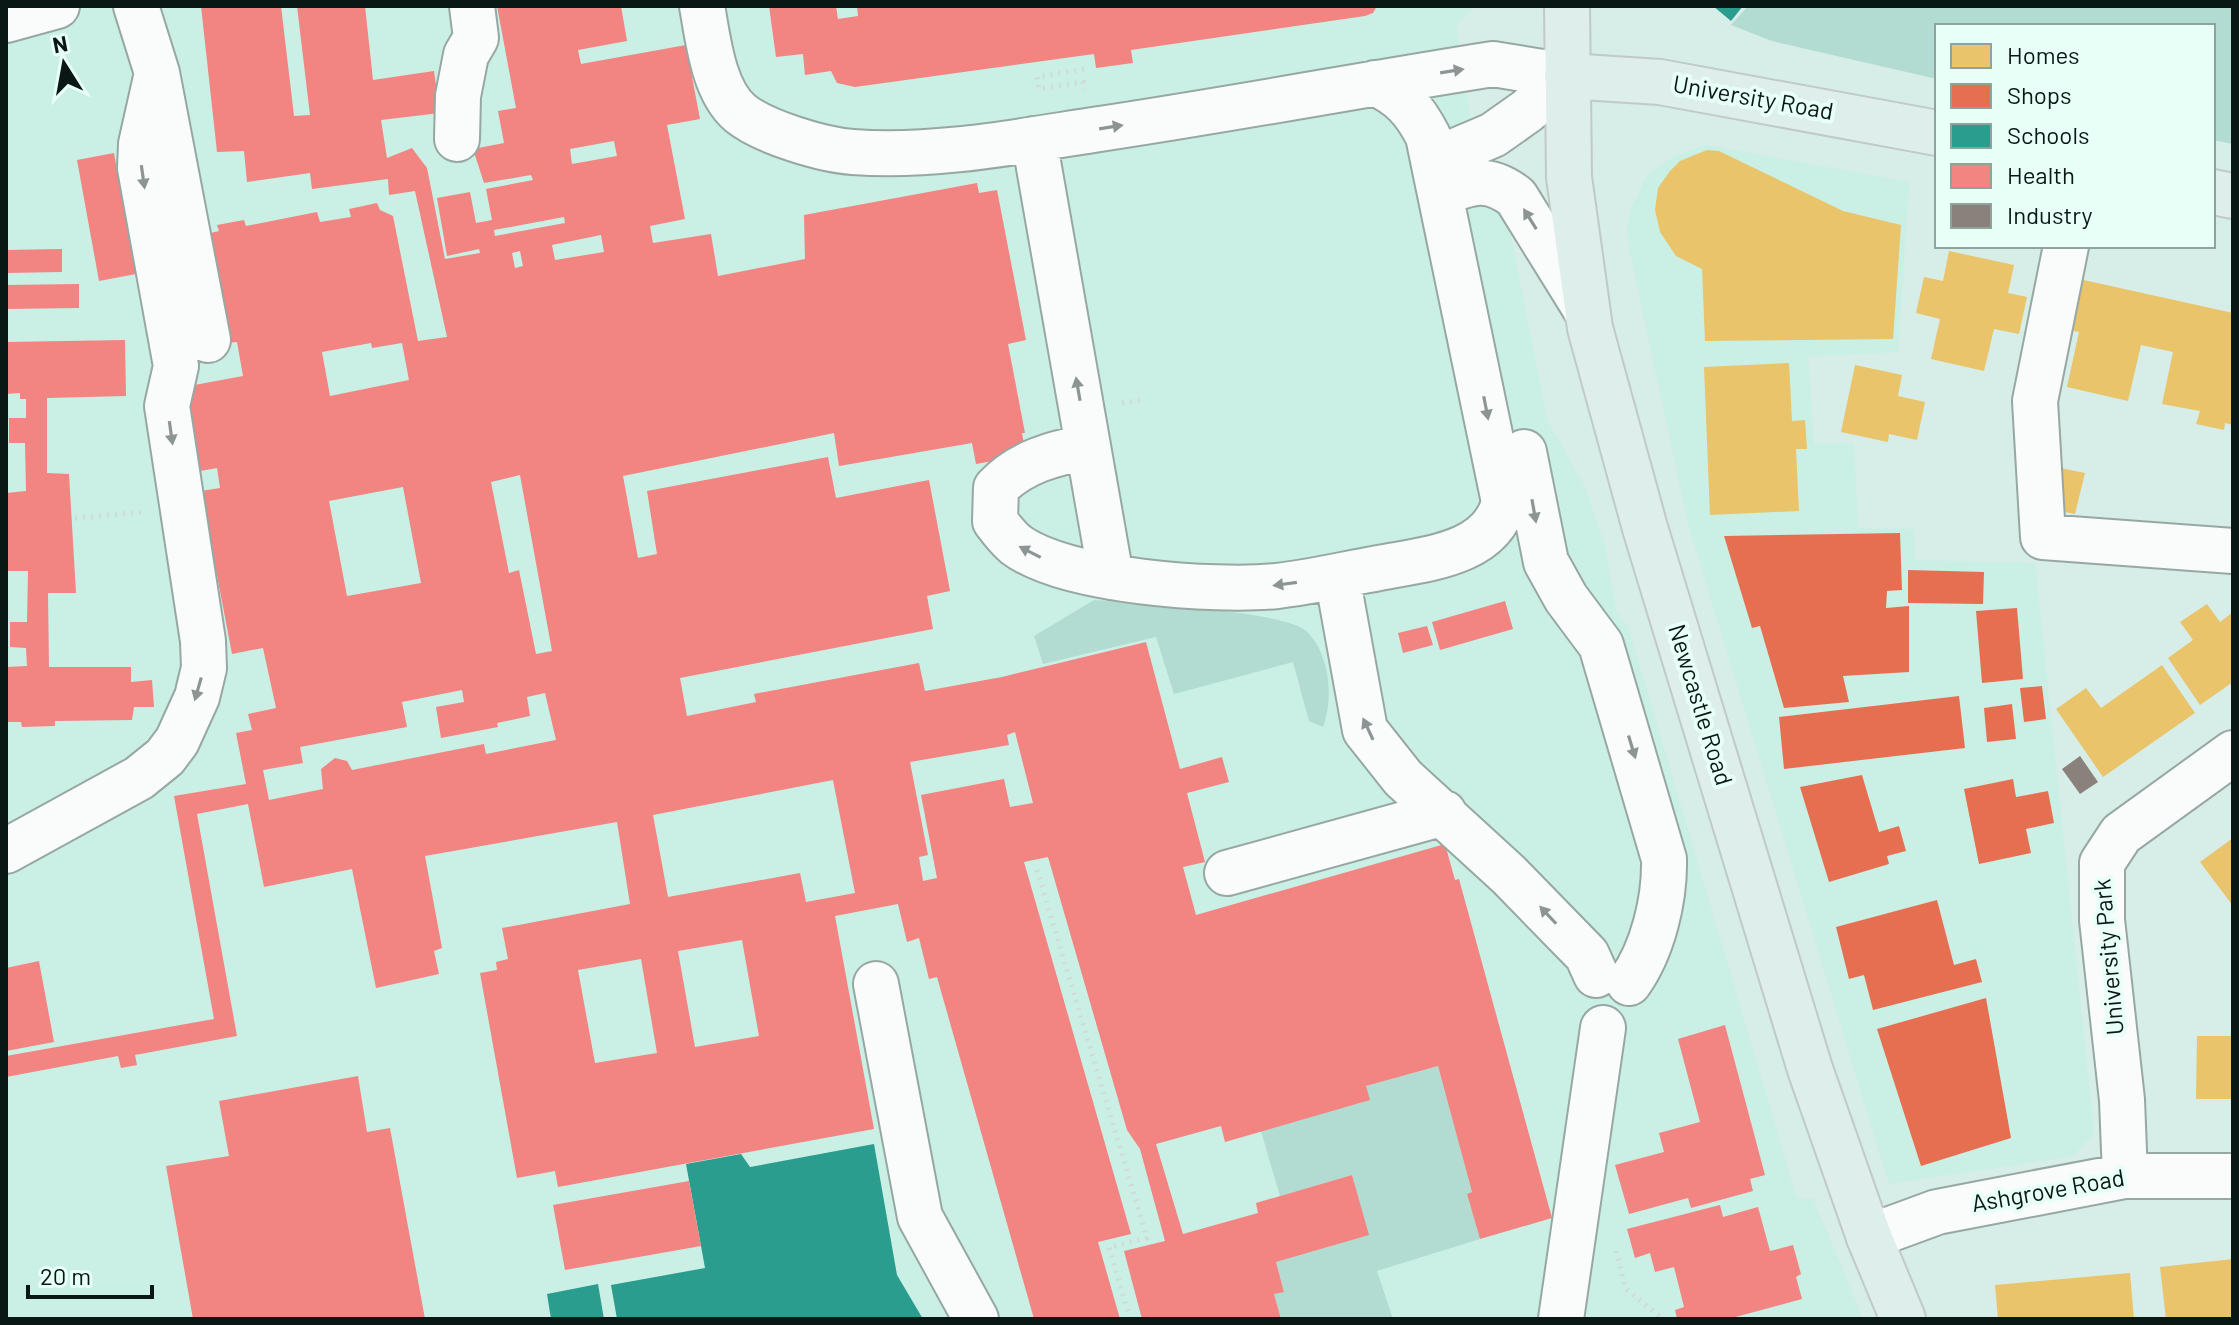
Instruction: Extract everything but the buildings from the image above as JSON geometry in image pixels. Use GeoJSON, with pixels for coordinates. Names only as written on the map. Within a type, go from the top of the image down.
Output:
{"type":"FeatureCollection","features":[{"type":"Feature","properties":{"kind":"main road","name":"Newcastle Road"},"geometry":{"type":"LineString","coordinates":[[1567,6],[1569,177],[1586,310],[1645,528],[1766,928],[1869,1237],[1903,1319]]}},
{"type":"Feature","properties":{"kind":"main road","name":"University Road"},"geometry":{"type":"LineString","coordinates":[[1567,76],[1660,82],[1935,133]]}},
{"type":"Feature","properties":{"kind":"street"},"geometry":{"type":"LineString","coordinates":[[6,20],[57,6]]}},
{"type":"Feature","properties":{"kind":"street"},"geometry":{"type":"LineString","coordinates":[[136,6],[157,73],[208,340]]}},
{"type":"Feature","properties":{"kind":"street"},"geometry":{"type":"LineString","coordinates":[[457,139],[466,55],[476,38],[472,6]]}},
{"type":"Feature","properties":{"kind":"street"},"geometry":{"type":"LineString","coordinates":[[702,6],[719,80],[729,100],[754,123],[804,141],[850,152],[905,153],[1034,139],[1493,64],[1567,76]]}},
{"type":"Feature","properties":{"kind":"street"},"geometry":{"type":"LineString","coordinates":[[6,851],[139,778],[165,757],[186,725],[204,668],[203,641],[167,406],[176,366],[140,168],[141,144],[157,73]]}},
{"type":"Feature","properties":{"kind":"street"},"geometry":{"type":"LineString","coordinates":[[1438,177],[1527,111],[1567,76]]}},
{"type":"Feature","properties":{"kind":"street"},"geometry":{"type":"LineString","coordinates":[[1088,447],[1020,467],[1005,478],[996,488],[995,521],[1016,545],[1039,557],[1111,577],[1219,588],[1277,586],[1466,547],[1500,522],[1504,502],[1438,177],[1416,113],[1400,95],[1375,83]]}},
{"type":"Feature","properties":{"kind":"street"},"geometry":{"type":"LineString","coordinates":[[1034,139],[1111,577]]}},
{"type":"Feature","properties":{"kind":"street"},"geometry":{"type":"LineString","coordinates":[[1438,177],[1465,183],[1485,180],[1501,186],[1516,197],[1586,310]]}},
{"type":"Feature","properties":{"kind":"street"},"geometry":{"type":"LineString","coordinates":[[2066,248],[2035,401],[2043,537],[2233,551]]}},
{"type":"Feature","properties":{"kind":"street"},"geometry":{"type":"LineString","coordinates":[[1466,307],[1511,384],[1546,562],[1566,598],[1601,645],[1664,859],[1664,883],[1643,964],[1612,979],[1583,987],[1580,1004],[1588,1019],[1603,1028],[1561,1319]]}},
{"type":"Feature","properties":{"kind":"street"},"geometry":{"type":"LineString","coordinates":[[1337,576],[1365,730],[1403,778],[1444,813],[1612,979]]}},
{"type":"Feature","properties":{"kind":"street","name":"University Park"},"geometry":{"type":"LineString","coordinates":[[2125,1176],[2122,1100],[2102,920],[2102,863],[2121,834],[2233,753]]}},
{"type":"Feature","properties":{"kind":"street"},"geometry":{"type":"LineString","coordinates":[[1227,873],[1444,813]]}},
{"type":"Feature","properties":{"kind":"street"},"geometry":{"type":"LineString","coordinates":[[876,984],[920,1217],[976,1319]]}},
{"type":"Feature","properties":{"kind":"street","name":"Ashgrove Road"},"geometry":{"type":"LineString","coordinates":[[1869,1237],[1937,1212],[2125,1176],[2233,1176]]}},
{"type":"Feature","properties":{"kind":"path"},"geometry":{"type":"LineString","coordinates":[[1084,69],[1037,77],[1039,89],[1083,82],[1086,103]]}},
{"type":"Feature","properties":{"kind":"path"},"geometry":{"type":"LineString","coordinates":[[75,518],[148,512]]}},
{"type":"Feature","properties":{"kind":"path"},"geometry":{"type":"LineString","coordinates":[[1037,870],[1147,1238],[1109,1247],[1130,1319]]}},
{"type":"Feature","properties":{"kind":"path"},"geometry":{"type":"LineString","coordinates":[[1612,1237],[1626,1289],[1663,1319]]}},
{"type":"Feature","properties":{"kind":"shaded area"},"geometry":{"type":"Polygon","coordinates":[[[6,6],[1477,6],[1456,26],[1484,207],[1498,213],[1509,227],[1547,420],[1584,485],[1605,545],[1616,612],[1628,626],[1797,1199],[1813,1198],[1863,1319],[6,1319],[6,6]]]}},
{"type":"Feature","properties":{"kind":"shaded area"},"geometry":{"type":"Polygon","coordinates":[[[1748,6],[2233,6],[2233,144],[2215,140],[2215,24],[1935,24],[1935,79],[1772,41],[1731,25],[1748,6]]]}},
{"type":"Feature","properties":{"kind":"shaded area"},"geometry":{"type":"Polygon","coordinates":[[[1707,145],[1909,182],[1898,352],[1808,357],[1814,444],[1854,443],[1858,528],[1914,529],[1914,560],[2035,563],[2094,1133],[2073,1156],[1889,1184],[1688,524],[1629,248],[1627,230],[1631,209],[1647,175],[1674,156],[1707,145]]]}},
{"type":"Feature","properties":{"kind":"shaded area"},"geometry":{"type":"Polygon","coordinates":[[[1094,600],[1237,613],[1291,623],[1305,630],[1320,650],[1328,676],[1328,703],[1323,727],[1309,721],[1293,662],[1174,694],[1156,637],[1043,664],[1034,636],[1094,600]]]}},
{"type":"Feature","properties":{"kind":"shaded area"},"geometry":{"type":"Polygon","coordinates":[[[1438,1066],[1472,1192],[1467,1194],[1480,1239],[1377,1271],[1393,1319],[1281,1319],[1274,1294],[1284,1291],[1276,1262],[1368,1235],[1352,1175],[1280,1196],[1261,1131],[1369,1100],[1366,1086],[1438,1066]]]}}]}
